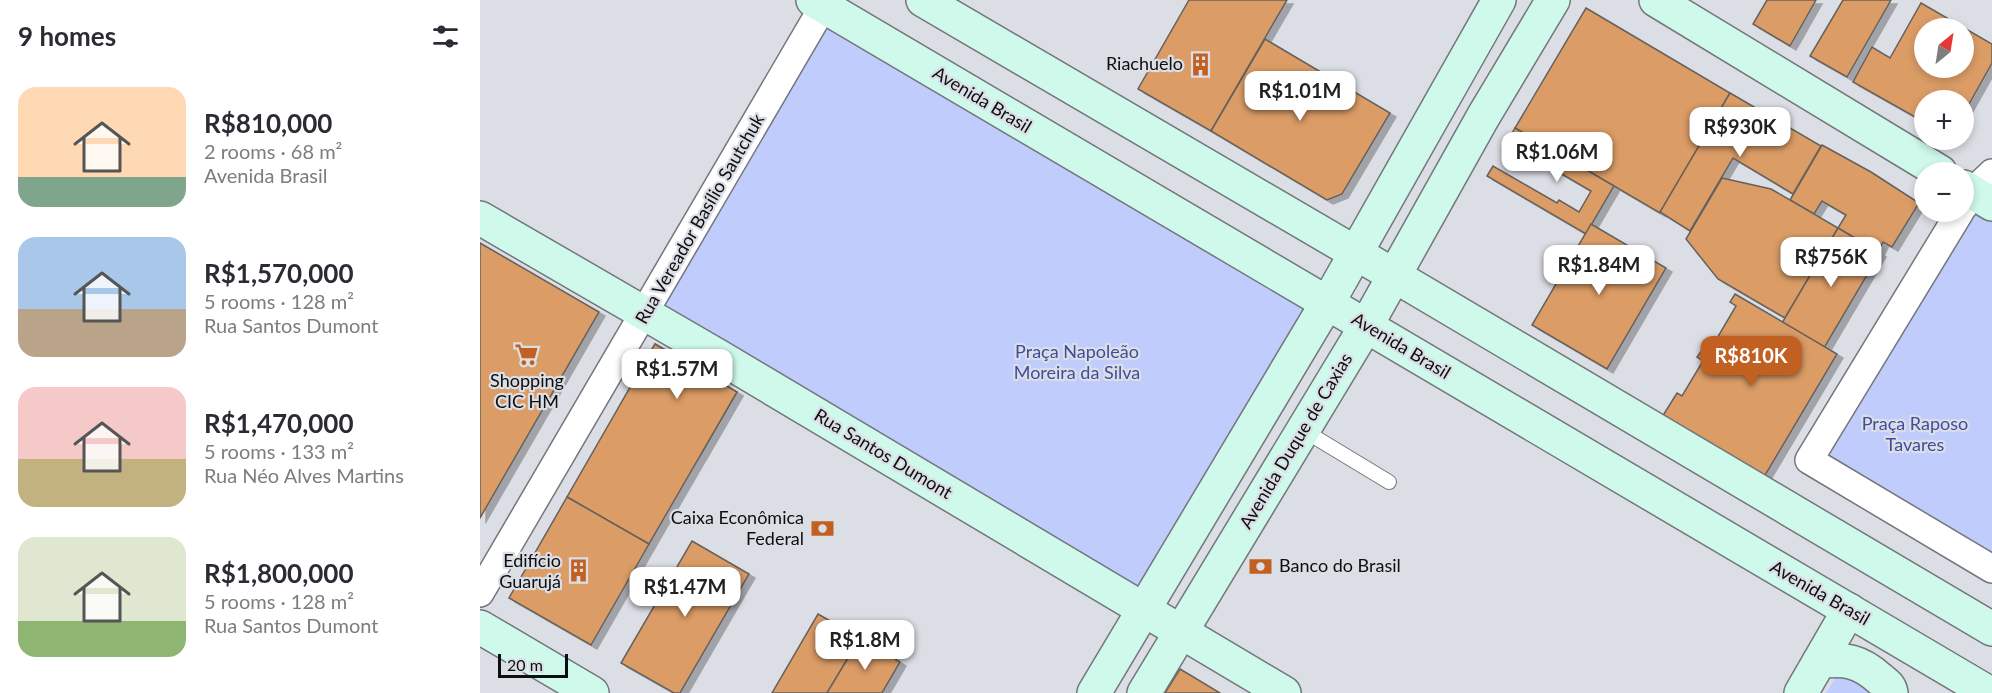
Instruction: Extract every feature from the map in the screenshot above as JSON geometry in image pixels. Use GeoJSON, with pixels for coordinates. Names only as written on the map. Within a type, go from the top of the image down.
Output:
{"type":"FeatureCollection","features":[{"type":"Feature","properties":{"kind":"main road"},"geometry":{"type":"LineString","coordinates":[[923,0],[1992,629]]}},
{"type":"Feature","properties":{"kind":"main road","name":"Avenida Duque de Caxias"},"geometry":{"type":"LineString","coordinates":[[1144,693],[1366,326],[1483,117],[1553,0]]}},
{"type":"Feature","properties":{"kind":"main road"},"geometry":{"type":"LineString","coordinates":[[1656,0],[1923,162]]}},
{"type":"Feature","properties":{"kind":"main road","name":"Avenida Brasil"},"geometry":{"type":"LineString","coordinates":[[821,2],[1989,693]]}},
{"type":"Feature","properties":{"kind":"main road"},"geometry":{"type":"LineString","coordinates":[[1094,693],[1327,303],[1493,10]]}},
{"type":"Feature","properties":{"kind":"main road"},"geometry":{"type":"LineString","coordinates":[[1483,117],[1493,10]]}},
{"type":"Feature","properties":{"kind":"main road","name":"Rua Santos Dumont"},"geometry":{"type":"LineString","coordinates":[[480,218],[718,356],[1284,693]]}},
{"type":"Feature","properties":{"kind":"main road"},"geometry":{"type":"LineString","coordinates":[[1219,483],[1299,436]]}},
{"type":"Feature","properties":{"kind":"main road"},"geometry":{"type":"LineString","coordinates":[[1801,693],[1850,610]]}},
{"type":"Feature","properties":{"kind":"main road"},"geometry":{"type":"LineString","coordinates":[[480,627],[592,693]]}},
{"type":"Feature","properties":{"kind":"main road"},"geometry":{"type":"LineString","coordinates":[[1908,693],[1929,658]]}},
{"type":"Feature","properties":{"kind":"main road"},"geometry":{"type":"LineString","coordinates":[[1819,662],[1840,659],[1867,667],[1890,687],[1892,693]]}},
{"type":"Feature","properties":{"kind":"street","name":"Rua Vereador Basílio Sautchuk"},"geometry":{"type":"LineString","coordinates":[[480,593],[645,315],[821,2]]}},
{"type":"Feature","properties":{"kind":"street"},"geometry":{"type":"LineString","coordinates":[[1958,222],[1809,460],[1992,569]]}},
{"type":"Feature","properties":{"kind":"lane"},"geometry":{"type":"LineString","coordinates":[[1299,436],[1389,482]]}},
{"type":"Feature","properties":{"kind":"green space","name":"Praça Napoleão Moreira da Silva"},"geometry":{"type":"Polygon","coordinates":[[[824,6],[1327,303],[1144,610],[645,315],[824,6]]]}},
{"type":"Feature","properties":{"kind":"green space","name":"Praça Raposo Tavares"},"geometry":{"type":"Polygon","coordinates":[[[1992,204],[1992,569],[1809,460],[1954,222],[1974,222],[1974,208],[1992,204]]]}},
{"type":"Feature","properties":{"kind":"green space"},"geometry":{"type":"Polygon","coordinates":[[[1841,673],[1877,693],[1826,693],[1841,673]]]}},
{"type":"Feature","properties":{"kind":"building","name":"Riachuelo"},"geometry":{"type":"Polygon","coordinates":[[[1189,0],[1287,0],[1211,131],[1138,89],[1189,0]]]}},
{"type":"Feature","properties":{"kind":"building"},"geometry":{"type":"Polygon","coordinates":[[[1767,0],[1816,0],[1790,46],[1753,24],[1767,0]]]}},
{"type":"Feature","properties":{"kind":"building"},"geometry":{"type":"Polygon","coordinates":[[[1843,0],[1891,0],[1847,77],[1810,56],[1843,0]]]}},
{"type":"Feature","properties":{"kind":"building"},"geometry":{"type":"Polygon","coordinates":[[[1921,3],[1947,18],[1914,18],[1914,78],[1974,78],[1974,34],[1992,44],[1992,63],[1974,95],[1974,90],[1914,90],[1914,116],[1853,82],[1872,47],[1890,58],[1921,3]]]}},
{"type":"Feature","properties":{"kind":"building"},"geometry":{"type":"Polygon","coordinates":[[[1586,8],[1730,93],[1660,213],[1515,128],[1586,8]]]}},
{"type":"Feature","properties":{"kind":"building"},"geometry":{"type":"Polygon","coordinates":[[[1265,39],[1390,113],[1342,194],[1327,200],[1211,131],[1265,39]]]}},
{"type":"Feature","properties":{"kind":"building"},"geometry":{"type":"Polygon","coordinates":[[[1730,93],[1821,146],[1793,194],[1733,158],[1690,231],[1660,212],[1730,93]]]}},
{"type":"Feature","properties":{"kind":"building"},"geometry":{"type":"Polygon","coordinates":[[[1515,128],[1614,186],[1586,234],[1487,176],[1493,166],[1557,203],[1559,200],[1579,212],[1591,191],[1507,142],[1515,128]]]}},
{"type":"Feature","properties":{"kind":"building"},"geometry":{"type":"Polygon","coordinates":[[[1822,145],[1871,172],[1914,200],[1914,211],[1892,247],[1883,242],[1878,252],[1838,228],[1846,215],[1822,201],[1814,214],[1790,200],[1822,145]]]}},
{"type":"Feature","properties":{"kind":"building"},"geometry":{"type":"Polygon","coordinates":[[[1722,178],[1771,189],[1838,228],[1785,318],[1718,279],[1686,239],[1722,178]]]}},
{"type":"Feature","properties":{"kind":"building"},"geometry":{"type":"Polygon","coordinates":[[[1591,224],[1666,268],[1607,369],[1532,325],[1591,224]]]}},
{"type":"Feature","properties":{"kind":"building"},"geometry":{"type":"Polygon","coordinates":[[[1838,228],[1880,253],[1824,348],[1782,323],[1838,228]]]}},
{"type":"Feature","properties":{"kind":"building","name":"Shopping CIC HM"},"geometry":{"type":"Polygon","coordinates":[[[480,243],[599,312],[480,518],[480,243]]]}},
{"type":"Feature","properties":{"kind":"building"},"geometry":{"type":"Polygon","coordinates":[[[1735,294],[1837,354],[1764,477],[1662,417],[1677,393],[1682,396],[1703,361],[1697,357],[1703,349],[1709,352],[1736,306],[1730,302],[1735,294]]]}},
{"type":"Feature","properties":{"kind":"building"},"geometry":{"type":"Polygon","coordinates":[[[655,344],[737,392],[700,456],[618,409],[655,344]]]}},
{"type":"Feature","properties":{"kind":"building"},"geometry":{"type":"Polygon","coordinates":[[[655,344],[737,392],[649,544],[567,497],[655,344]]]}},
{"type":"Feature","properties":{"kind":"building","name":"Edifício Guarujá"},"geometry":{"type":"Polygon","coordinates":[[[567,497],[649,544],[591,645],[509,598],[567,497]]]}},
{"type":"Feature","properties":{"kind":"building"},"geometry":{"type":"Polygon","coordinates":[[[692,541],[749,574],[680,693],[674,693],[621,663],[692,541]]]}},
{"type":"Feature","properties":{"kind":"building"},"geometry":{"type":"Polygon","coordinates":[[[818,614],[860,638],[827,693],[772,693],[818,614]]]}},
{"type":"Feature","properties":{"kind":"building"},"geometry":{"type":"Polygon","coordinates":[[[860,638],[900,662],[882,693],[827,693],[860,638]]]}},
{"type":"Feature","properties":{"kind":"building"},"geometry":{"type":"Polygon","coordinates":[[[1180,669],[1220,693],[1165,693],[1180,669]]]}},
{"type":"Feature","properties":{"kind":"place","name":"Riachuelo"},"geometry":{"type":"Point","coordinates":[1201,64]}},
{"type":"Feature","properties":{"kind":"place","name":"Shopping CIC HM"},"geometry":{"type":"Point","coordinates":[527,355]}},
{"type":"Feature","properties":{"kind":"place","name":"Caixa Econômica Federal"},"geometry":{"type":"Point","coordinates":[822,528]}},
{"type":"Feature","properties":{"kind":"place","name":"Banco do Brasil"},"geometry":{"type":"Point","coordinates":[1261,566]}},
{"type":"Feature","properties":{"kind":"place","name":"Edifício Guarujá"},"geometry":{"type":"Point","coordinates":[579,571]}}]}
